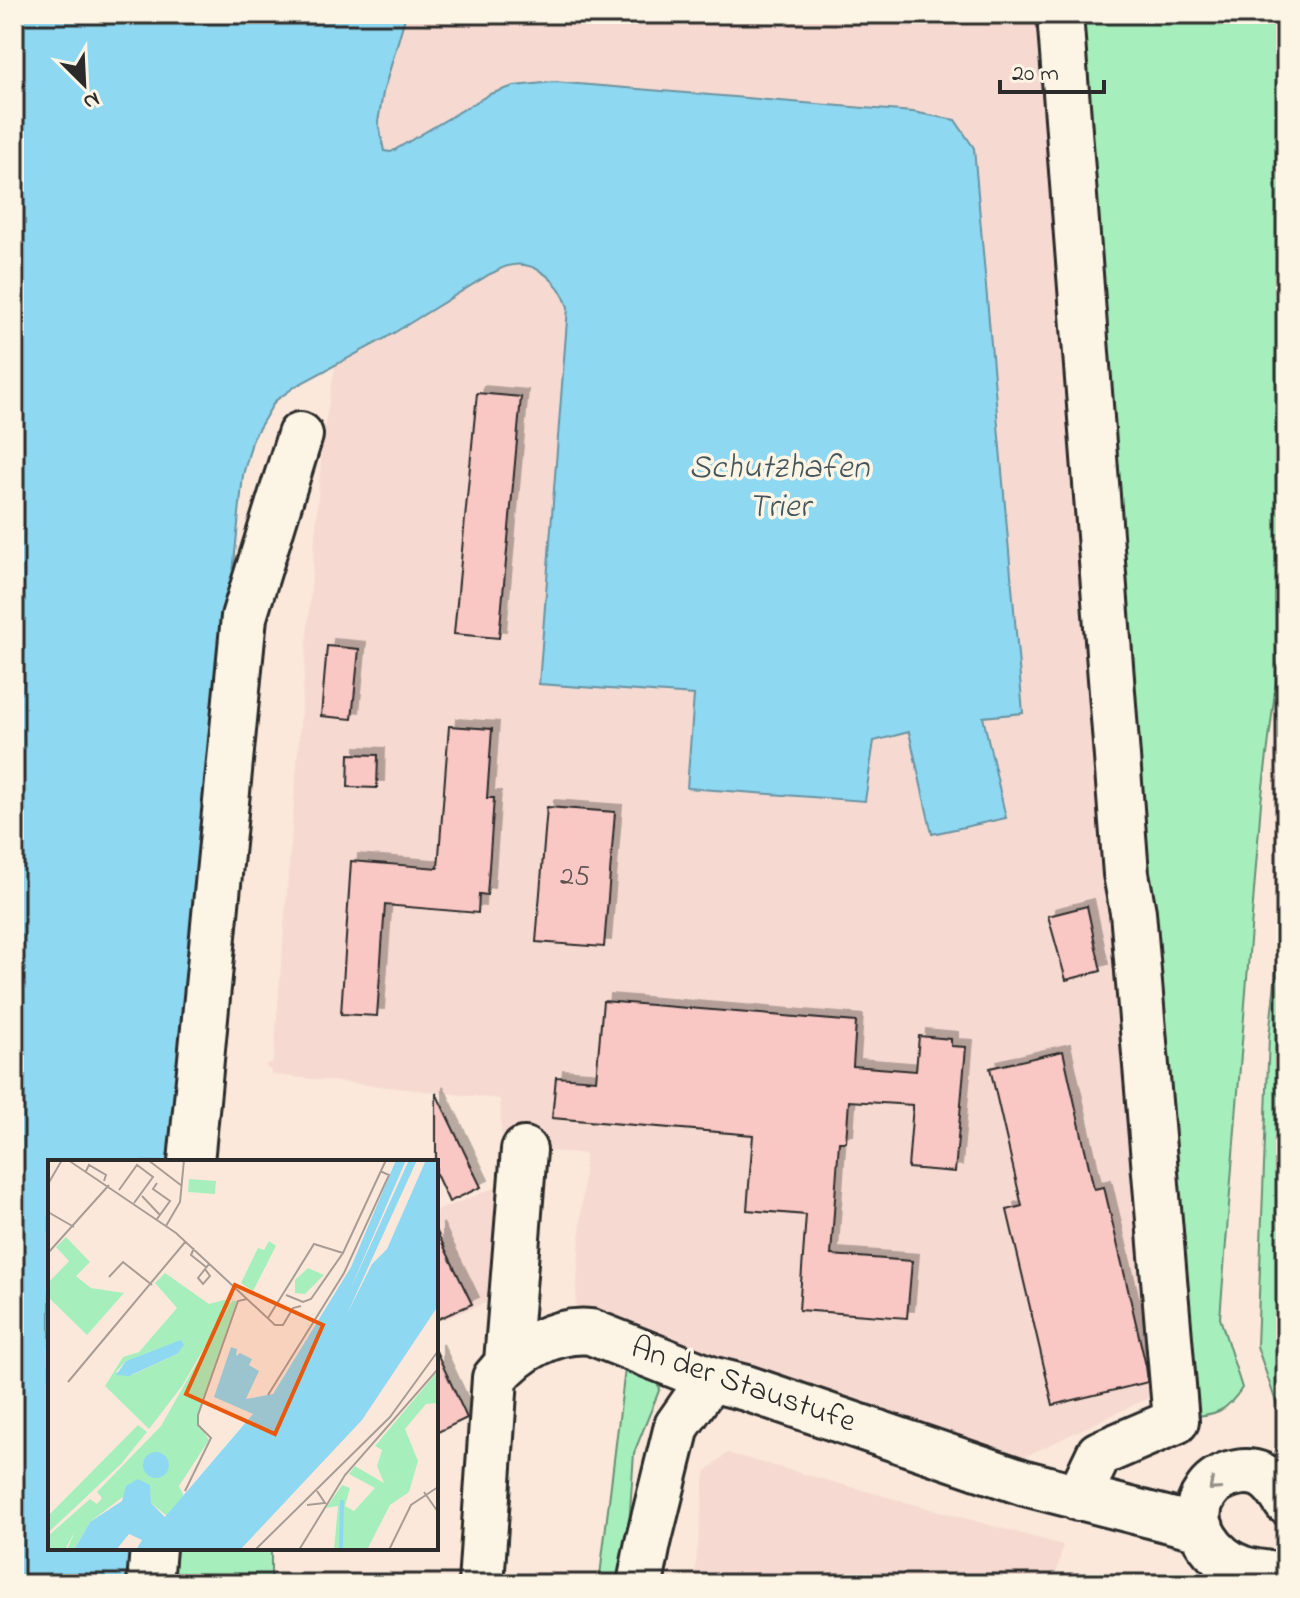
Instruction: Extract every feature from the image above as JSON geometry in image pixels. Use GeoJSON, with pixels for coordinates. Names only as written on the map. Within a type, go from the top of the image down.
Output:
{"type":"FeatureCollection","features":[{"type":"Feature","properties":{"kind":"street"},"geometry":{"type":"LineString","coordinates":[[1060,14],[1126,874],[1133,912],[1176,1421],[1099,1454],[1078,1498]]}},
{"type":"Feature","properties":{"kind":"street"},"geometry":{"type":"LineString","coordinates":[[191,1160],[244,617],[300,435]]}},
{"type":"Feature","properties":{"kind":"street"},"geometry":{"type":"LineString","coordinates":[[481,1584],[495,1378],[507,1362],[524,1150]]}},
{"type":"Feature","properties":{"kind":"street","name":"An der Staustufe"},"geometry":{"type":"LineString","coordinates":[[507,1362],[528,1348],[574,1330],[591,1332],[710,1379],[746,1388],[1025,1483],[1201,1528]]}},
{"type":"Feature","properties":{"kind":"street"},"geometry":{"type":"LineString","coordinates":[[640,1584],[677,1426],[710,1379]]}},
{"type":"Feature","properties":{"kind":"street"},"geometry":{"type":"LineString","coordinates":[[1278,1565],[1241,1569],[1215,1554],[1201,1528],[1201,1500],[1206,1490],[1225,1476],[1235,1473],[1261,1475],[1272,1483],[1286,1502]]}},
{"type":"Feature","properties":{"kind":"street"},"geometry":{"type":"LineString","coordinates":[[150,1584],[153,1550]]}},
{"type":"Feature","properties":{"kind":"shaded area"},"geometry":{"type":"Polygon","coordinates":[[[406,14],[1039,14],[1157,1394],[1026,1456],[575,1314],[585,1154],[502,1147],[500,1099],[274,1075],[265,1065],[273,1062],[274,1054],[323,435],[383,93],[406,14]]]}},
{"type":"Feature","properties":{"kind":"shaded area"},"geometry":{"type":"Polygon","coordinates":[[[502,1185],[499,1298],[438,1321],[438,1210],[502,1185]]]}},
{"type":"Feature","properties":{"kind":"shaded area"},"geometry":{"type":"Polygon","coordinates":[[[727,1453],[1063,1545],[1054,1584],[694,1584],[705,1472],[727,1453]]]}},
{"type":"Feature","properties":{"kind":"green space"},"geometry":{"type":"Polygon","coordinates":[[[1072,14],[1286,14],[1286,603],[1261,803],[1220,1318],[1242,1388],[1225,1407],[1213,1413],[1187,1417],[1072,14]]]}},
{"type":"Feature","properties":{"kind":"green space"},"geometry":{"type":"Polygon","coordinates":[[[1286,881],[1286,1402],[1277,1405],[1257,1346],[1269,1037],[1286,881]]]}},
{"type":"Feature","properties":{"kind":"green space"},"geometry":{"type":"Polygon","coordinates":[[[625,1369],[648,1370],[660,1388],[634,1453],[625,1584],[599,1584],[625,1369]]]}},
{"type":"Feature","properties":{"kind":"green space"},"geometry":{"type":"Polygon","coordinates":[[[168,1550],[271,1550],[271,1584],[165,1584],[168,1550]]]}},
{"type":"Feature","properties":{"kind":"water","name":"Schutzhafen Trier"},"geometry":{"type":"Polygon","coordinates":[[[14,14],[406,14],[383,93],[378,122],[384,151],[391,152],[490,94],[514,86],[554,82],[913,112],[955,120],[974,148],[1023,713],[983,717],[1006,818],[932,834],[909,732],[874,741],[865,801],[687,788],[694,695],[539,684],[568,307],[560,290],[537,269],[518,265],[490,274],[275,401],[253,438],[243,475],[173,1160],[48,1160],[48,1550],[131,1550],[127,1584],[14,1584],[14,14]]]}},
{"type":"Feature","properties":{"kind":"building"},"geometry":{"type":"Polygon","coordinates":[[[477,393],[521,397],[499,638],[454,634],[477,393]]]}},
{"type":"Feature","properties":{"kind":"building"},"geometry":{"type":"Polygon","coordinates":[[[327,646],[359,649],[352,719],[321,716],[327,646]]]}},
{"type":"Feature","properties":{"kind":"building"},"geometry":{"type":"Polygon","coordinates":[[[449,726],[492,729],[487,798],[494,798],[487,895],[479,894],[478,913],[385,905],[377,1016],[341,1014],[351,861],[438,868],[449,726]]]}},
{"type":"Feature","properties":{"kind":"building"},"geometry":{"type":"Polygon","coordinates":[[[349,754],[378,755],[377,788],[348,787],[349,754]]]}},
{"type":"Feature","properties":{"kind":"building"},"geometry":{"type":"Polygon","coordinates":[[[547,807],[615,812],[604,947],[536,942],[547,807]]]}},
{"type":"Feature","properties":{"kind":"building"},"geometry":{"type":"Polygon","coordinates":[[[1087,906],[1101,971],[1066,980],[1048,916],[1087,906]]]}},
{"type":"Feature","properties":{"kind":"building"},"geometry":{"type":"Polygon","coordinates":[[[603,1001],[856,1022],[853,1066],[916,1071],[919,1036],[951,1039],[951,1046],[966,1047],[955,1172],[908,1168],[913,1105],[849,1101],[846,1142],[839,1142],[831,1255],[912,1261],[907,1318],[799,1310],[806,1215],[747,1210],[753,1135],[552,1118],[556,1077],[596,1080],[603,1001]]]}},
{"type":"Feature","properties":{"kind":"building"},"geometry":{"type":"Polygon","coordinates":[[[1063,1051],[1094,1189],[1104,1187],[1148,1382],[1053,1405],[1007,1210],[1022,1206],[990,1068],[1063,1051]]]}},
{"type":"Feature","properties":{"kind":"building"},"geometry":{"type":"Polygon","coordinates":[[[436,1093],[481,1187],[449,1202],[438,1178],[436,1093]]]}},
{"type":"Feature","properties":{"kind":"building"},"geometry":{"type":"Polygon","coordinates":[[[438,1234],[472,1304],[438,1319],[438,1234]]]}},
{"type":"Feature","properties":{"kind":"building"},"geometry":{"type":"Polygon","coordinates":[[[438,1355],[467,1418],[438,1432],[438,1355]]]}}]}
